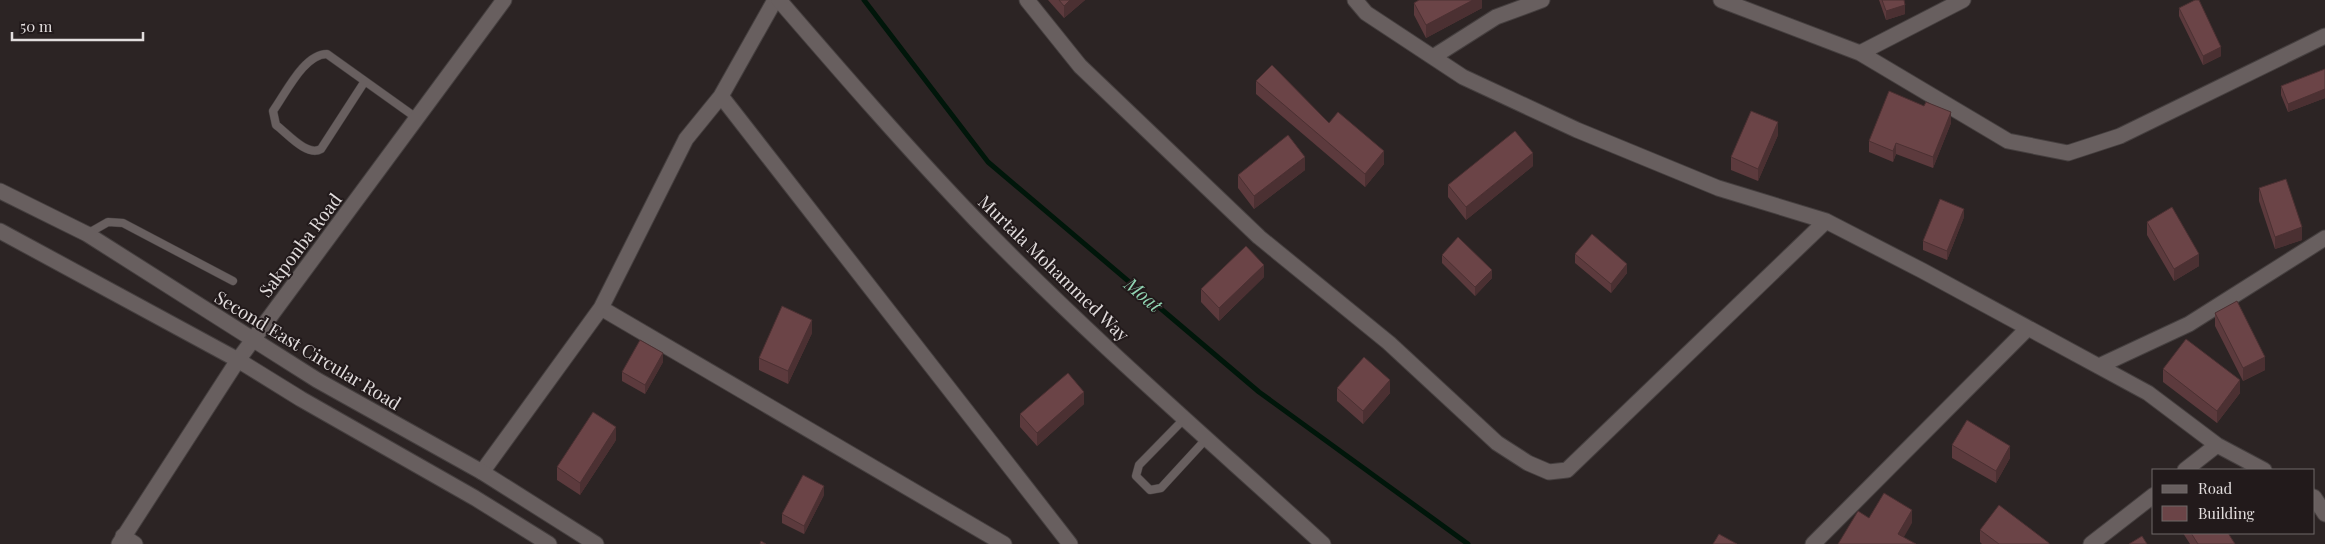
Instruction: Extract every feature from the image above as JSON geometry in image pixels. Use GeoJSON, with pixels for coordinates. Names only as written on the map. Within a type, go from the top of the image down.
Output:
{"type":"FeatureCollection","features":[{"type":"Feature","properties":{"kind":"street","name":"Sakponba Road"},"geometry":{"type":"LineString","coordinates":[[126,542],[238,360],[418,119],[504,0]]}},
{"type":"Feature","properties":{"kind":"street"},"geometry":{"type":"LineString","coordinates":[[482,472],[601,308],[686,139],[721,96],[775,0]]}},
{"type":"Feature","properties":{"kind":"street","name":"Murtala Mohammed Way"},"geometry":{"type":"LineString","coordinates":[[779,0],[870,105],[976,219],[1067,310],[1323,544]]}},
{"type":"Feature","properties":{"kind":"street"},"geometry":{"type":"LineString","coordinates":[[1027,0],[1080,66],[1259,237],[1389,343],[1497,443],[1528,463],[1549,472],[1567,470],[1826,221]]}},
{"type":"Feature","properties":{"kind":"street"},"geometry":{"type":"LineString","coordinates":[[1355,0],[1366,13],[1463,77],[1578,130],[1718,188],[1826,221],[2148,393],[2217,445],[2262,469]]}},
{"type":"Feature","properties":{"kind":"street"},"geometry":{"type":"LineString","coordinates":[[1433,57],[1496,17],[1542,0]]}},
{"type":"Feature","properties":{"kind":"street"},"geometry":{"type":"LineString","coordinates":[[1721,0],[1860,53],[2008,141],[2068,153],[2120,136],[2325,36]]}},
{"type":"Feature","properties":{"kind":"street"},"geometry":{"type":"LineString","coordinates":[[1860,53],[1963,0]]}},
{"type":"Feature","properties":{"kind":"street"},"geometry":{"type":"LineString","coordinates":[[721,96],[1070,544]]}},
{"type":"Feature","properties":{"kind":"street","name":"Second East Circular Road"},"geometry":{"type":"LineString","coordinates":[[0,191],[86,234],[317,380],[482,472],[596,544]]}},
{"type":"Feature","properties":{"kind":"street"},"geometry":{"type":"LineString","coordinates":[[0,231],[238,360],[301,399],[475,498],[549,544]]}},
{"type":"Feature","properties":{"kind":"street"},"geometry":{"type":"LineString","coordinates":[[2099,366],[2189,324],[2325,238]]}},
{"type":"Feature","properties":{"kind":"street"},"geometry":{"type":"LineString","coordinates":[[601,308],[1004,544]]}},
{"type":"Feature","properties":{"kind":"street"},"geometry":{"type":"LineString","coordinates":[[1813,544],[2028,328]]}},
{"type":"Feature","properties":{"kind":"street"},"geometry":{"type":"LineString","coordinates":[[2186,469],[2217,445]]}},
{"type":"Feature","properties":{"kind":"street"},"geometry":{"type":"LineString","coordinates":[[2092,544],[2152,497]]}},
{"type":"Feature","properties":{"kind":"street"},"geometry":{"type":"LineString","coordinates":[[2315,499],[2325,514]]}},
{"type":"Feature","properties":{"kind":"lane"},"geometry":{"type":"LineString","coordinates":[[365,81],[321,148],[316,151],[309,151],[276,125],[274,111],[307,62],[317,54],[327,54],[365,81],[418,119]]}},
{"type":"Feature","properties":{"kind":"lane"},"geometry":{"type":"LineString","coordinates":[[86,234],[108,222],[123,223],[232,281]]}},
{"type":"Feature","properties":{"kind":"lane"},"geometry":{"type":"LineString","coordinates":[[1185,418],[1139,465],[1136,476],[1150,490],[1160,488],[1207,438]]}},
{"type":"Feature","properties":{"kind":"building"},"geometry":{"type":"Polygon","coordinates":[[[1059,0],[1070,0],[1064,6],[1059,0]]]}},
{"type":"Feature","properties":{"kind":"building"},"geometry":{"type":"Polygon","coordinates":[[[1419,0],[1473,0],[1426,25],[1414,3],[1419,0]]]}},
{"type":"Feature","properties":{"kind":"building"},"geometry":{"type":"Polygon","coordinates":[[[1882,0],[1904,0],[1905,5],[1886,11],[1882,0]]]}},
{"type":"Feature","properties":{"kind":"building"},"geometry":{"type":"Polygon","coordinates":[[[2199,0],[2221,47],[2203,56],[2179,8],[2199,0]]]}},
{"type":"Feature","properties":{"kind":"building"},"geometry":{"type":"Polygon","coordinates":[[[1272,65],[1329,123],[1338,112],[1384,151],[1365,174],[1256,81],[1272,65]]]}},
{"type":"Feature","properties":{"kind":"building"},"geometry":{"type":"Polygon","coordinates":[[[2325,69],[2325,89],[2288,104],[2281,86],[2325,69]]]}},
{"type":"Feature","properties":{"kind":"building"},"geometry":{"type":"Polygon","coordinates":[[[1889,91],[1924,106],[1926,102],[1951,112],[1933,157],[1896,143],[1893,151],[1869,141],[1889,91]]]}},
{"type":"Feature","properties":{"kind":"building"},"geometry":{"type":"Polygon","coordinates":[[[1751,111],[1778,122],[1758,169],[1731,157],[1751,111]]]}},
{"type":"Feature","properties":{"kind":"building"},"geometry":{"type":"Polygon","coordinates":[[[1515,131],[1533,153],[1466,207],[1448,185],[1515,131]]]}},
{"type":"Feature","properties":{"kind":"building"},"geometry":{"type":"Polygon","coordinates":[[[1288,135],[1305,157],[1254,196],[1238,175],[1288,135]]]}},
{"type":"Feature","properties":{"kind":"building"},"geometry":{"type":"Polygon","coordinates":[[[2286,179],[2302,227],[2275,237],[2259,188],[2286,179]]]}},
{"type":"Feature","properties":{"kind":"building"},"geometry":{"type":"Polygon","coordinates":[[[1940,199],[1964,209],[1947,251],[1923,241],[1940,199]]]}},
{"type":"Feature","properties":{"kind":"building"},"geometry":{"type":"Polygon","coordinates":[[[2172,207],[2199,254],[2174,269],[2147,222],[2172,207]]]}},
{"type":"Feature","properties":{"kind":"building"},"geometry":{"type":"Polygon","coordinates":[[[1592,234],[1627,264],[1611,284],[1575,254],[1592,234]]]}},
{"type":"Feature","properties":{"kind":"building"},"geometry":{"type":"Polygon","coordinates":[[[1458,237],[1492,270],[1475,287],[1442,255],[1458,237]]]}},
{"type":"Feature","properties":{"kind":"building"},"geometry":{"type":"Polygon","coordinates":[[[1246,246],[1264,265],[1219,308],[1201,289],[1246,246]]]}},
{"type":"Feature","properties":{"kind":"building"},"geometry":{"type":"Polygon","coordinates":[[[2237,301],[2265,357],[2243,368],[2215,313],[2237,301]]]}},
{"type":"Feature","properties":{"kind":"building"},"geometry":{"type":"Polygon","coordinates":[[[782,306],[812,320],[788,371],[759,358],[782,306]]]}},
{"type":"Feature","properties":{"kind":"building"},"geometry":{"type":"Polygon","coordinates":[[[2186,339],[2240,380],[2217,411],[2163,369],[2186,339]]]}},
{"type":"Feature","properties":{"kind":"building"},"geometry":{"type":"Polygon","coordinates":[[[640,340],[663,353],[645,385],[622,372],[640,340]]]}},
{"type":"Feature","properties":{"kind":"building"},"geometry":{"type":"Polygon","coordinates":[[[1364,357],[1390,380],[1363,411],[1337,388],[1364,357]]]}},
{"type":"Feature","properties":{"kind":"building"},"geometry":{"type":"Polygon","coordinates":[[[1068,373],[1084,392],[1037,433],[1020,414],[1068,373]]]}},
{"type":"Feature","properties":{"kind":"building"},"geometry":{"type":"Polygon","coordinates":[[[593,412],[616,427],[580,483],[557,467],[593,412]]]}},
{"type":"Feature","properties":{"kind":"building"},"geometry":{"type":"Polygon","coordinates":[[[1967,420],[2010,446],[1996,471],[1952,445],[1967,420]]]}},
{"type":"Feature","properties":{"kind":"building"},"geometry":{"type":"Polygon","coordinates":[[[803,475],[824,486],[804,526],[782,514],[803,475]]]}},
{"type":"Feature","properties":{"kind":"building"},"geometry":{"type":"Polygon","coordinates":[[[1884,493],[1912,510],[1898,534],[1916,544],[1838,544],[1858,511],[1869,518],[1884,493]]]}},
{"type":"Feature","properties":{"kind":"building"},"geometry":{"type":"Polygon","coordinates":[[[1999,505],[2049,544],[1999,544],[1980,530],[1999,505]]]}},
{"type":"Feature","properties":{"kind":"building"},"geometry":{"type":"Polygon","coordinates":[[[1719,534],[1737,544],[1713,544],[1719,534]]]}},
{"type":"Feature","properties":{"kind":"building"},"geometry":{"type":"Polygon","coordinates":[[[2192,534],[2229,534],[2235,544],[2198,544],[2192,534]]]}},
{"type":"Feature","properties":{"kind":"building"},"geometry":{"type":"Polygon","coordinates":[[[2142,536],[2147,544],[2129,544],[2142,536]]]}},
{"type":"Feature","properties":{"kind":"waterway","name":"Moat"},"geometry":{"type":"LineString","coordinates":[[864,0],[988,162],[1259,392],[1468,544]]}}]}
